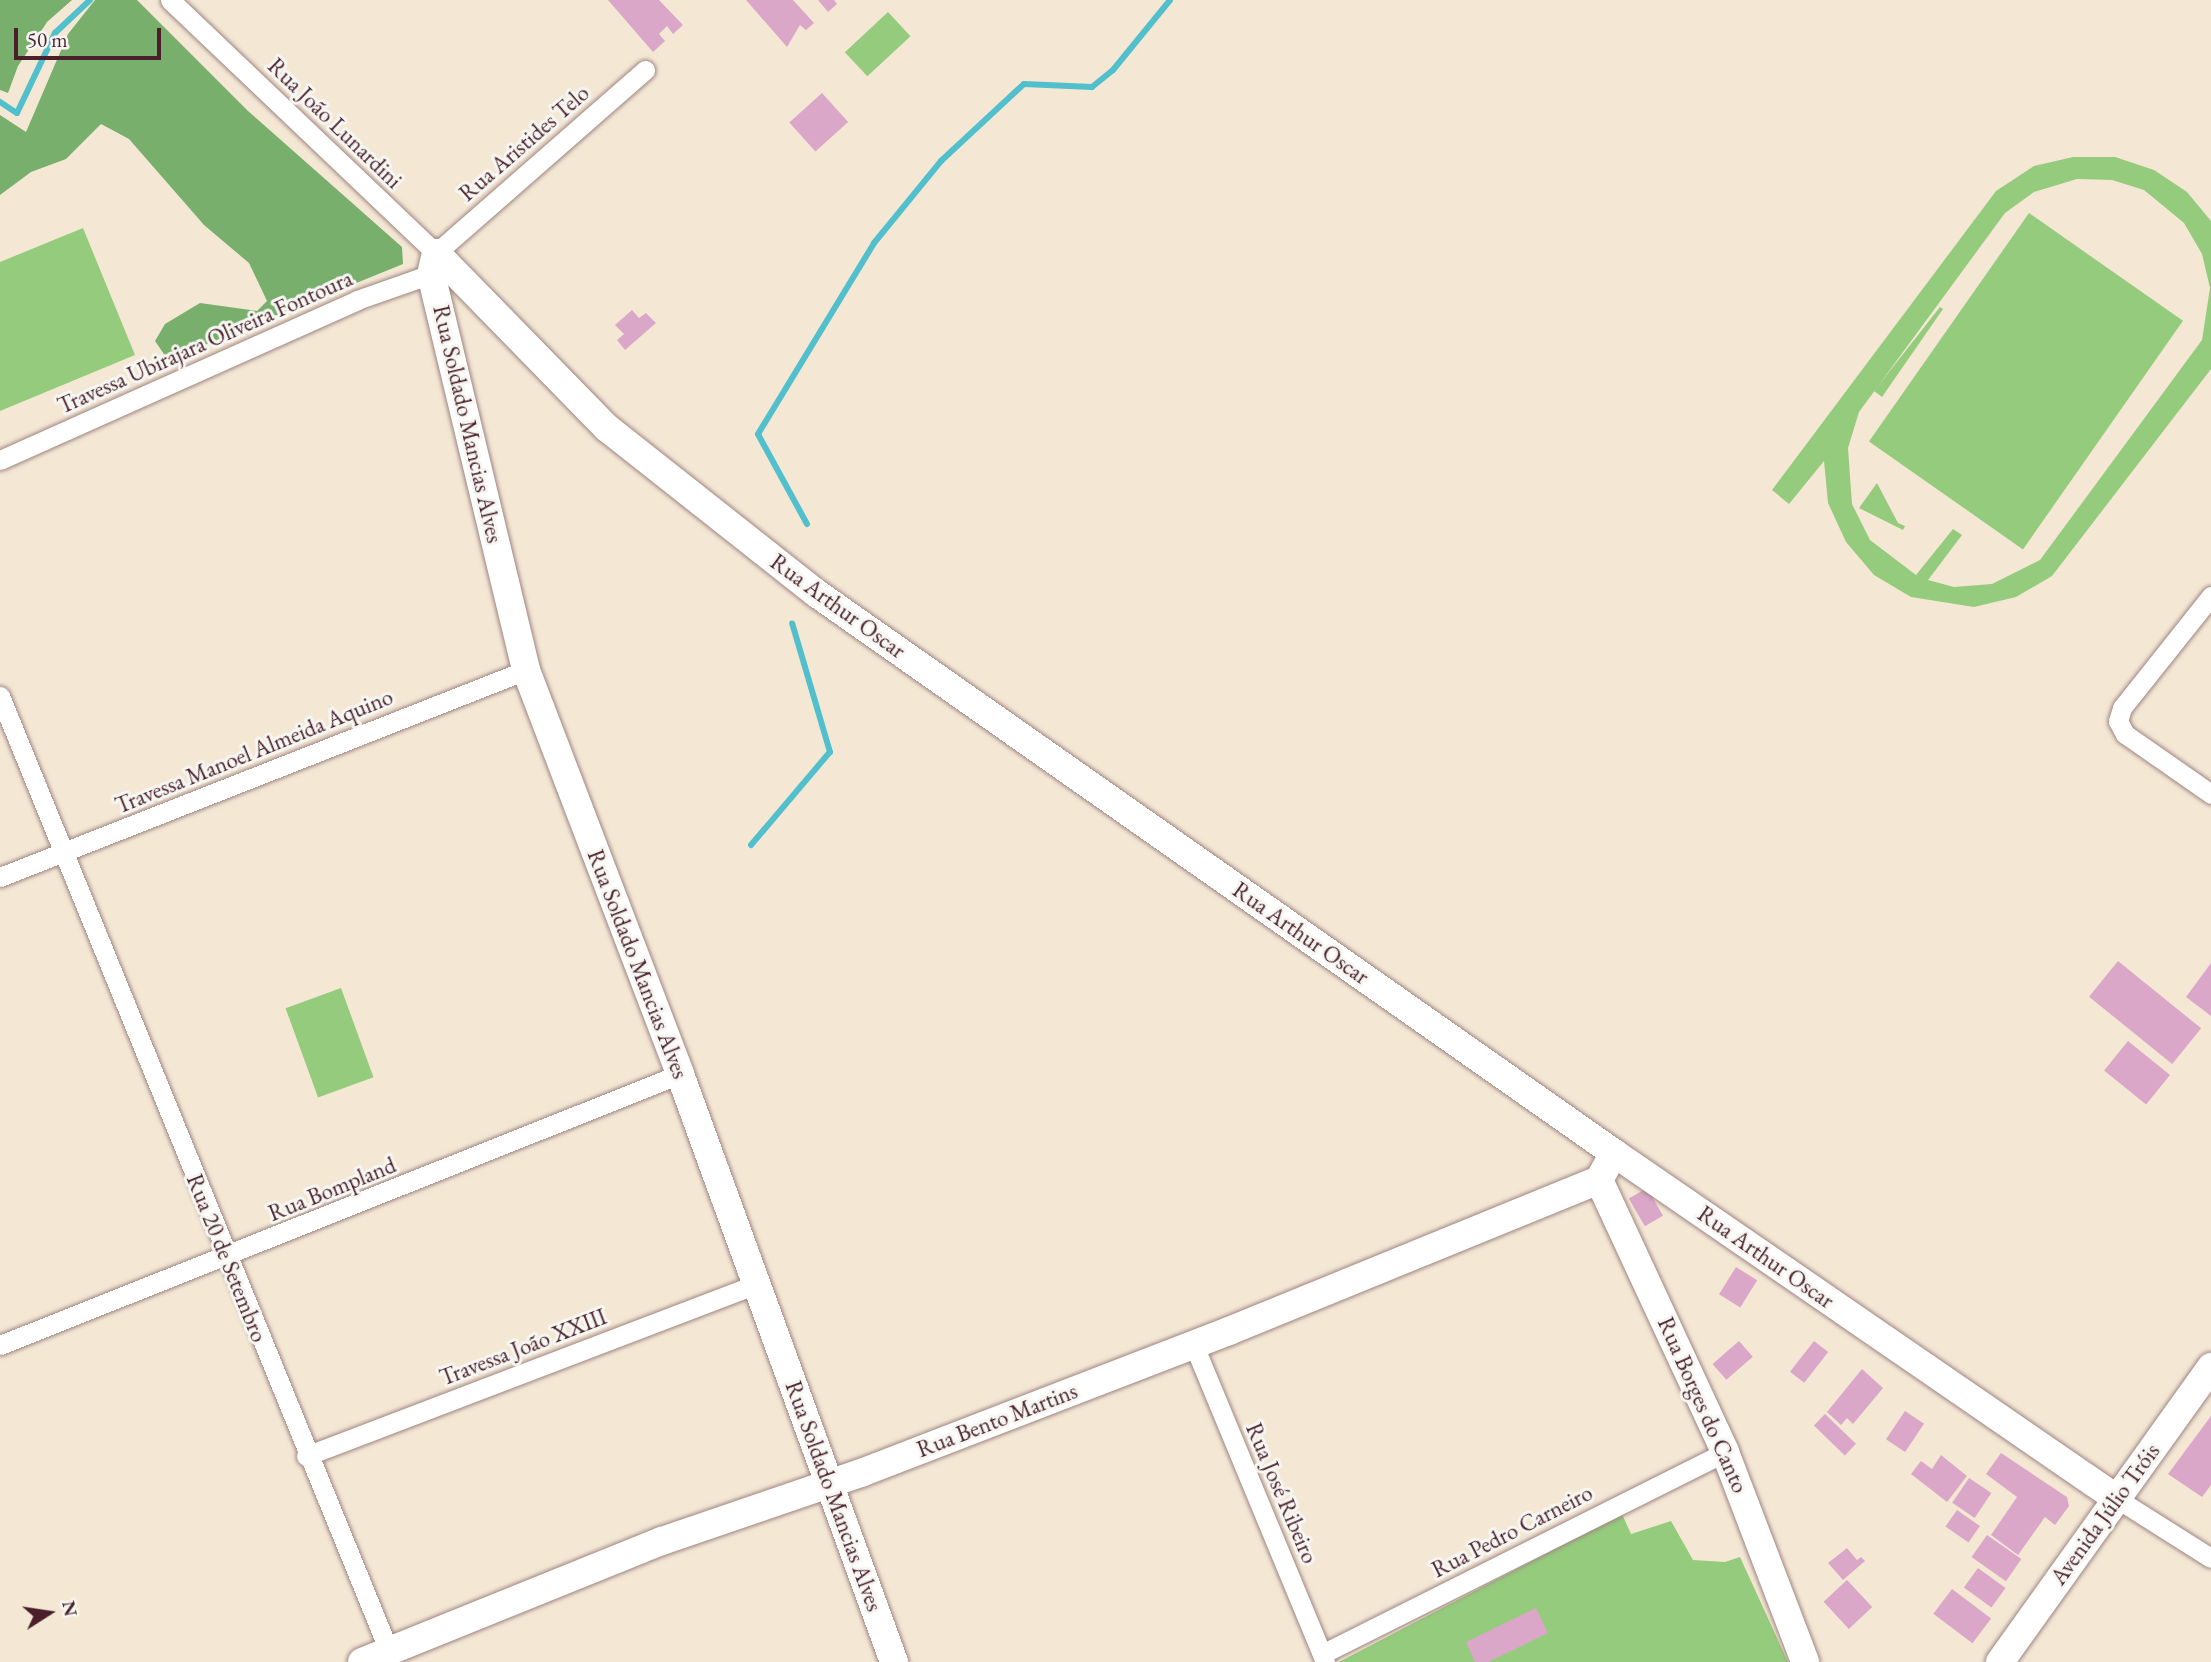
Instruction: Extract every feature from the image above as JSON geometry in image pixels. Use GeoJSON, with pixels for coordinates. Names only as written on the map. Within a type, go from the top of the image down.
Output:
{"type":"FeatureCollection","features":[{"type":"Feature","properties":{"kind":"street","name":"Rua João Lunardini"},"geometry":{"type":"LineString","coordinates":[[170,0],[433,263]]}},
{"type":"Feature","properties":{"kind":"street","name":"Rua Aristides Telo"},"geometry":{"type":"LineString","coordinates":[[433,263],[645,70]]}},
{"type":"Feature","properties":{"kind":"street","name":"Travessa Ubirajara Oliveira Fontoura"},"geometry":{"type":"LineString","coordinates":[[0,460],[357,300],[433,263]]}},
{"type":"Feature","properties":{"kind":"street","name":"Rua Soldado Mancias Alves"},"geometry":{"type":"LineString","coordinates":[[433,263],[526,670],[680,1074],[894,1662]]}},
{"type":"Feature","properties":{"kind":"street","name":"Rua Arthur Oscar"},"geometry":{"type":"LineString","coordinates":[[433,263],[607,428],[816,593],[1614,1153],[2116,1498],[2211,1558]]}},
{"type":"Feature","properties":{"kind":"street"},"geometry":{"type":"LineString","coordinates":[[2211,596],[2122,708],[2118,721],[2125,734],[2211,794]]}},
{"type":"Feature","properties":{"kind":"street","name":"Travessa Manoel Almeida Aquino"},"geometry":{"type":"LineString","coordinates":[[0,877],[526,670]]}},
{"type":"Feature","properties":{"kind":"street","name":"Rua 20 de Setembro"},"geometry":{"type":"LineString","coordinates":[[0,696],[306,1456],[392,1657]]}},
{"type":"Feature","properties":{"kind":"street","name":"Rua Bompland"},"geometry":{"type":"LineString","coordinates":[[0,1345],[228,1258],[680,1074]]}},
{"type":"Feature","properties":{"kind":"street"},"geometry":{"type":"LineString","coordinates":[[1599,1180],[1614,1153]]}},
{"type":"Feature","properties":{"kind":"street","name":"Rua Bento Martins"},"geometry":{"type":"LineString","coordinates":[[362,1662],[392,1657],[662,1541],[828,1483],[1193,1343],[1599,1180]]}},
{"type":"Feature","properties":{"kind":"street","name":"Rua Borges do Canto"},"geometry":{"type":"LineString","coordinates":[[1599,1180],[1725,1452],[1798,1634],[1805,1662]]}},
{"type":"Feature","properties":{"kind":"street","name":"Travessa João XXIII"},"geometry":{"type":"LineString","coordinates":[[306,1456],[757,1284]]}},
{"type":"Feature","properties":{"kind":"street","name":"Rua José Ribeiro"},"geometry":{"type":"LineString","coordinates":[[1193,1343],[1324,1658]]}},
{"type":"Feature","properties":{"kind":"street","name":"Avenida Júlio Tróis"},"geometry":{"type":"LineString","coordinates":[[2000,1662],[2211,1367]]}},
{"type":"Feature","properties":{"kind":"street","name":"Rua Pedro Carneiro"},"geometry":{"type":"LineString","coordinates":[[1324,1658],[1725,1452]]}},
{"type":"Feature","properties":{"kind":"street","name":"Rua Borges do Canto"},"geometry":{"type":"LineString","coordinates":[[1798,1634],[1815,1662]]}},
{"type":"Feature","properties":{"kind":"green space"},"geometry":{"type":"Polygon","coordinates":[[[0,0],[72,0],[47,22],[18,66],[8,93],[0,90],[0,0]]]}},
{"type":"Feature","properties":{"kind":"green space"},"geometry":{"type":"Polygon","coordinates":[[[95,0],[137,0],[248,111],[402,247],[403,264],[168,360],[155,341],[165,324],[200,303],[257,311],[267,301],[249,263],[204,225],[129,139],[101,124],[66,159],[31,172],[0,195],[0,115],[26,132],[68,34],[95,0]]]}},
{"type":"Feature","properties":{"kind":"green space"},"geometry":{"type":"Polygon","coordinates":[[[888,12],[911,36],[867,76],[845,52],[888,12]]]}},
{"type":"Feature","properties":{"kind":"green space"},"geometry":{"type":"Polygon","coordinates":[[[2073,157],[2115,157],[2154,170],[2187,192],[2211,221],[2211,369],[2052,576],[2016,597],[1974,607],[1911,597],[1874,575],[1846,542],[1828,503],[1824,461],[1789,504],[1772,490],[1996,191],[2034,166],[2073,157]],[[2077,179],[2034,192],[2005,213],[1859,412],[1848,448],[1852,504],[1870,540],[1916,575],[1953,529],[1962,535],[1928,580],[1954,587],[1992,584],[2040,560],[2202,340],[2210,288],[2202,254],[2184,223],[2144,190],[2112,180],[2077,179]]]}},
{"type":"Feature","properties":{"kind":"green space"},"geometry":{"type":"Polygon","coordinates":[[[2029,213],[2183,321],[2023,549],[1869,442],[2029,213]]]}},
{"type":"Feature","properties":{"kind":"green space"},"geometry":{"type":"Polygon","coordinates":[[[83,228],[135,355],[0,411],[0,262],[83,228]]]}},
{"type":"Feature","properties":{"kind":"green space"},"geometry":{"type":"Polygon","coordinates":[[[1940,307],[1943,309],[1882,397],[1874,391],[1940,307]]]}},
{"type":"Feature","properties":{"kind":"green space"},"geometry":{"type":"Polygon","coordinates":[[[1877,483],[1898,523],[1905,526],[1903,530],[1859,508],[1877,483]]]}},
{"type":"Feature","properties":{"kind":"green space"},"geometry":{"type":"Polygon","coordinates":[[[341,988],[373,1077],[318,1097],[286,1008],[341,988]]]}},
{"type":"Feature","properties":{"kind":"green space"},"geometry":{"type":"Polygon","coordinates":[[[1622,1514],[1631,1534],[1671,1521],[1693,1560],[1725,1562],[1740,1557],[1788,1662],[1339,1662],[1622,1514]]]}},
{"type":"Feature","properties":{"kind":"building"},"geometry":{"type":"Polygon","coordinates":[[[608,0],[659,0],[683,25],[673,34],[667,26],[659,34],[665,41],[653,52],[608,0]]]}},
{"type":"Feature","properties":{"kind":"building"},"geometry":{"type":"Polygon","coordinates":[[[746,0],[793,0],[814,23],[806,30],[800,25],[787,47],[746,0]]]}},
{"type":"Feature","properties":{"kind":"building"},"geometry":{"type":"Polygon","coordinates":[[[818,0],[834,0],[837,4],[828,12],[818,0]]]}},
{"type":"Feature","properties":{"kind":"building"},"geometry":{"type":"Polygon","coordinates":[[[822,93],[848,122],[815,151],[789,122],[822,93]]]}},
{"type":"Feature","properties":{"kind":"building"},"geometry":{"type":"Polygon","coordinates":[[[632,310],[639,318],[646,313],[656,323],[625,350],[617,340],[624,334],[615,325],[632,310]]]}},
{"type":"Feature","properties":{"kind":"building"},"geometry":{"type":"Polygon","coordinates":[[[2118,961],[2201,1028],[2172,1064],[2089,997],[2118,961]]]}},
{"type":"Feature","properties":{"kind":"building"},"geometry":{"type":"Polygon","coordinates":[[[2211,963],[2211,1016],[2186,997],[2211,963]]]}},
{"type":"Feature","properties":{"kind":"building"},"geometry":{"type":"Polygon","coordinates":[[[2128,1041],[2170,1075],[2146,1105],[2104,1071],[2128,1041]]]}},
{"type":"Feature","properties":{"kind":"building"},"geometry":{"type":"Polygon","coordinates":[[[1647,1188],[1663,1216],[1645,1226],[1629,1198],[1647,1188]]]}},
{"type":"Feature","properties":{"kind":"building"},"geometry":{"type":"Polygon","coordinates":[[[1736,1267],[1757,1280],[1740,1307],[1719,1294],[1736,1267]]]}},
{"type":"Feature","properties":{"kind":"building"},"geometry":{"type":"Polygon","coordinates":[[[1739,1341],[1753,1357],[1726,1380],[1713,1364],[1739,1341]]]}},
{"type":"Feature","properties":{"kind":"building"},"geometry":{"type":"Polygon","coordinates":[[[1814,1341],[1828,1352],[1804,1383],[1790,1372],[1814,1341]]]}},
{"type":"Feature","properties":{"kind":"building"},"geometry":{"type":"Polygon","coordinates":[[[1862,1369],[1883,1388],[1853,1424],[1847,1418],[1841,1425],[1827,1412],[1862,1369]]]}},
{"type":"Feature","properties":{"kind":"building"},"geometry":{"type":"Polygon","coordinates":[[[1905,1411],[1924,1424],[1905,1452],[1886,1439],[1905,1411]]]}},
{"type":"Feature","properties":{"kind":"building"},"geometry":{"type":"Polygon","coordinates":[[[1825,1414],[1856,1444],[1845,1455],[1814,1426],[1825,1414]]]}},
{"type":"Feature","properties":{"kind":"building"},"geometry":{"type":"Polygon","coordinates":[[[2211,1416],[2211,1485],[2202,1497],[2168,1474],[2211,1416]]]}},
{"type":"Feature","properties":{"kind":"building"},"geometry":{"type":"Polygon","coordinates":[[[2001,1453],[2067,1497],[2069,1506],[2055,1525],[2045,1517],[2018,1555],[1991,1535],[2017,1497],[1986,1474],[2001,1453]]]}},
{"type":"Feature","properties":{"kind":"building"},"geometry":{"type":"Polygon","coordinates":[[[1941,1455],[1967,1476],[1947,1502],[1911,1474],[1921,1461],[1932,1469],[1941,1455]]]}},
{"type":"Feature","properties":{"kind":"building"},"geometry":{"type":"Polygon","coordinates":[[[1969,1478],[1991,1493],[1975,1518],[1952,1503],[1969,1478]]]}},
{"type":"Feature","properties":{"kind":"building"},"geometry":{"type":"Polygon","coordinates":[[[1957,1510],[1980,1526],[1968,1542],[1946,1526],[1957,1510]]]}},
{"type":"Feature","properties":{"kind":"building"},"geometry":{"type":"Polygon","coordinates":[[[1987,1535],[2021,1559],[2006,1581],[1972,1557],[1987,1535]]]}},
{"type":"Feature","properties":{"kind":"building"},"geometry":{"type":"Polygon","coordinates":[[[1847,1548],[1857,1560],[1861,1557],[1865,1561],[1843,1580],[1828,1563],[1847,1548]]]}},
{"type":"Feature","properties":{"kind":"building"},"geometry":{"type":"Polygon","coordinates":[[[1978,1568],[2006,1588],[1991,1607],[1964,1587],[1978,1568]]]}},
{"type":"Feature","properties":{"kind":"building"},"geometry":{"type":"Polygon","coordinates":[[[1847,1580],[1872,1607],[1849,1629],[1824,1602],[1847,1580]]]}},
{"type":"Feature","properties":{"kind":"building"},"geometry":{"type":"Polygon","coordinates":[[[1952,1589],[1991,1618],[1972,1643],[1933,1614],[1952,1589]]]}},
{"type":"Feature","properties":{"kind":"building"},"geometry":{"type":"Polygon","coordinates":[[[1536,1608],[1548,1633],[1488,1662],[1475,1662],[1466,1642],[1536,1608]]]}},
{"type":"Feature","properties":{"kind":"waterway"},"geometry":{"type":"LineString","coordinates":[[0,102],[17,113],[55,33],[90,0]]}},
{"type":"Feature","properties":{"kind":"waterway"},"geometry":{"type":"LineString","coordinates":[[807,524],[758,434],[874,243],[941,161],[1024,84],[1092,87],[1113,70],[1170,0]]}},
{"type":"Feature","properties":{"kind":"waterway"},"geometry":{"type":"LineString","coordinates":[[751,845],[830,752],[792,623]]}}]}
